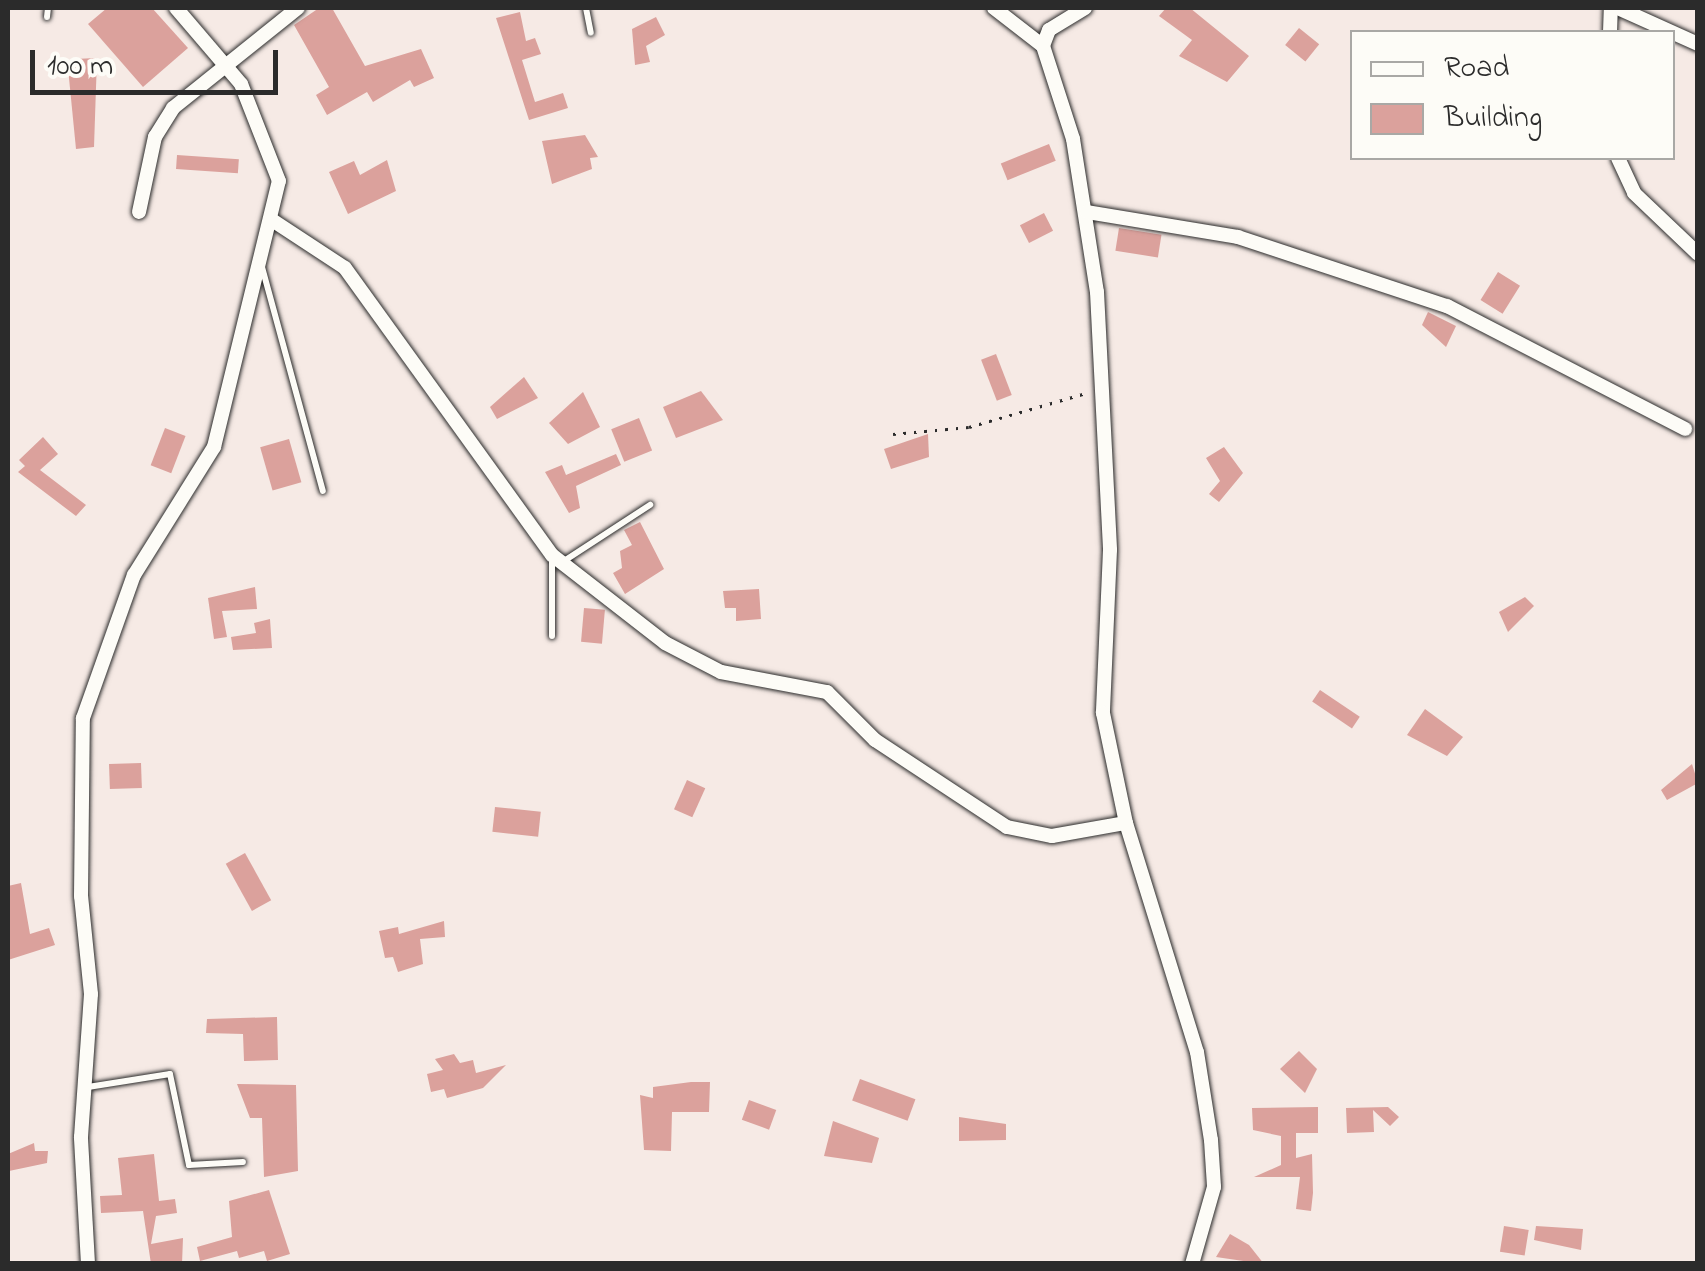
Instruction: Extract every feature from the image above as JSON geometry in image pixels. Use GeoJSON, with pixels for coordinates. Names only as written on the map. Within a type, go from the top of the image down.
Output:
{"type":"FeatureCollection","features":[{"type":"Feature","properties":{"kind":"street"},"geometry":{"type":"LineString","coordinates":[[88,1264],[81,1136],[88,1087],[84,718],[134,575],[214,447],[279,181],[272,151],[222,61],[176,8]]}},
{"type":"Feature","properties":{"kind":"street"},"geometry":{"type":"LineString","coordinates":[[139,212],[155,137],[173,108],[222,61],[298,8]]}},
{"type":"Feature","properties":{"kind":"street"},"geometry":{"type":"LineString","coordinates":[[994,8],[1044,46]]}},
{"type":"Feature","properties":{"kind":"street"},"geometry":{"type":"LineString","coordinates":[[1085,8],[1049,30],[1044,46],[1087,212],[1110,550],[1104,713],[1126,823],[1197,1052],[1210,1140],[1214,1187],[1192,1264]]}},
{"type":"Feature","properties":{"kind":"street"},"geometry":{"type":"LineString","coordinates":[[1615,8],[1666,30]]}},
{"type":"Feature","properties":{"kind":"street"},"geometry":{"type":"LineString","coordinates":[[1675,34],[1698,44]]}},
{"type":"Feature","properties":{"kind":"street"},"geometry":{"type":"LineString","coordinates":[[1619,160],[1634,192],[1698,254]]}},
{"type":"Feature","properties":{"kind":"street"},"geometry":{"type":"LineString","coordinates":[[1087,212],[1238,237],[1447,306],[1684,429]]}},
{"type":"Feature","properties":{"kind":"street"},"geometry":{"type":"LineString","coordinates":[[272,220],[344,268],[558,558],[665,643],[721,672],[827,692],[875,740],[1007,826],[1052,836],[1126,823]]}},
{"type":"Feature","properties":{"kind":"lane"},"geometry":{"type":"LineString","coordinates":[[48,8],[48,17]]}},
{"type":"Feature","properties":{"kind":"lane"},"geometry":{"type":"LineString","coordinates":[[586,8],[591,33]]}},
{"type":"Feature","properties":{"kind":"lane"},"geometry":{"type":"LineString","coordinates":[[258,256],[323,490]]}},
{"type":"Feature","properties":{"kind":"lane"},"geometry":{"type":"LineString","coordinates":[[552,636],[558,558],[650,505]]}},
{"type":"Feature","properties":{"kind":"lane"},"geometry":{"type":"LineString","coordinates":[[88,1087],[170,1074],[189,1164],[243,1162]]}},
{"type":"Feature","properties":{"kind":"path"},"geometry":{"type":"LineString","coordinates":[[893,434],[969,427],[1101,387]]}},
{"type":"Feature","properties":{"kind":"building"},"geometry":{"type":"Polygon","coordinates":[[[107,8],[152,8],[188,48],[143,87],[88,24],[107,8]]]}},
{"type":"Feature","properties":{"kind":"building"},"geometry":{"type":"Polygon","coordinates":[[[319,8],[332,8],[365,66],[421,49],[434,78],[414,87],[410,80],[373,102],[367,92],[327,115],[316,95],[329,87],[294,25],[319,8]]]}},
{"type":"Feature","properties":{"kind":"building"},"geometry":{"type":"Polygon","coordinates":[[[1166,8],[1190,8],[1249,56],[1227,82],[1179,56],[1192,40],[1159,16],[1166,8]]]}},
{"type":"Feature","properties":{"kind":"building"},"geometry":{"type":"Polygon","coordinates":[[[520,12],[526,41],[535,38],[541,54],[522,60],[535,102],[563,93],[568,108],[529,120],[496,18],[520,12]]]}},
{"type":"Feature","properties":{"kind":"building"},"geometry":{"type":"Polygon","coordinates":[[[656,17],[665,35],[646,46],[650,62],[635,65],[632,29],[656,17]]]}},
{"type":"Feature","properties":{"kind":"building"},"geometry":{"type":"Polygon","coordinates":[[[1299,28],[1319,44],[1305,61],[1285,45],[1299,28]]]}},
{"type":"Feature","properties":{"kind":"building"},"geometry":{"type":"Polygon","coordinates":[[[97,58],[94,147],[76,149],[68,68],[74,59],[97,58]]]}},
{"type":"Feature","properties":{"kind":"building"},"geometry":{"type":"Polygon","coordinates":[[[585,135],[598,157],[590,158],[592,169],[552,184],[542,141],[585,135]]]}},
{"type":"Feature","properties":{"kind":"building"},"geometry":{"type":"Polygon","coordinates":[[[1049,144],[1056,161],[1008,180],[1001,163],[1049,144]]]}},
{"type":"Feature","properties":{"kind":"building"},"geometry":{"type":"Polygon","coordinates":[[[177,155],[239,159],[238,173],[176,169],[177,155]]]}},
{"type":"Feature","properties":{"kind":"building"},"geometry":{"type":"Polygon","coordinates":[[[387,160],[396,191],[348,214],[329,172],[354,161],[360,175],[387,160]]]}},
{"type":"Feature","properties":{"kind":"building"},"geometry":{"type":"Polygon","coordinates":[[[1044,213],[1053,231],[1029,243],[1020,225],[1044,213]]]}},
{"type":"Feature","properties":{"kind":"building"},"geometry":{"type":"Polygon","coordinates":[[[1119,228],[1161,235],[1158,257],[1115,251],[1119,228]]]}},
{"type":"Feature","properties":{"kind":"building"},"geometry":{"type":"Polygon","coordinates":[[[1498,272],[1520,286],[1503,314],[1481,300],[1498,272]]]}},
{"type":"Feature","properties":{"kind":"building"},"geometry":{"type":"Polygon","coordinates":[[[1428,312],[1456,326],[1446,347],[1422,325],[1428,312]]]}},
{"type":"Feature","properties":{"kind":"building"},"geometry":{"type":"Polygon","coordinates":[[[996,354],[1012,395],[997,401],[981,360],[996,354]]]}},
{"type":"Feature","properties":{"kind":"building"},"geometry":{"type":"Polygon","coordinates":[[[524,377],[538,398],[497,419],[490,407],[524,377]]]}},
{"type":"Feature","properties":{"kind":"building"},"geometry":{"type":"Polygon","coordinates":[[[701,391],[723,420],[676,438],[663,407],[701,391]]]}},
{"type":"Feature","properties":{"kind":"building"},"geometry":{"type":"Polygon","coordinates":[[[583,392],[600,427],[568,444],[549,423],[583,392]]]}},
{"type":"Feature","properties":{"kind":"building"},"geometry":{"type":"Polygon","coordinates":[[[639,418],[652,450],[624,462],[611,429],[639,418]]]}},
{"type":"Feature","properties":{"kind":"building"},"geometry":{"type":"Polygon","coordinates":[[[165,428],[186,436],[171,473],[151,465],[165,428]]]}},
{"type":"Feature","properties":{"kind":"building"},"geometry":{"type":"Polygon","coordinates":[[[928,434],[929,457],[891,469],[884,449],[928,434]]]}},
{"type":"Feature","properties":{"kind":"building"},"geometry":{"type":"Polygon","coordinates":[[[43,437],[58,454],[40,470],[86,505],[76,516],[18,472],[25,466],[19,460],[43,437]]]}},
{"type":"Feature","properties":{"kind":"building"},"geometry":{"type":"Polygon","coordinates":[[[289,439],[301,482],[273,491],[260,447],[289,439]]]}},
{"type":"Feature","properties":{"kind":"building"},"geometry":{"type":"Polygon","coordinates":[[[1224,447],[1243,473],[1219,502],[1209,494],[1220,481],[1206,458],[1224,447]]]}},
{"type":"Feature","properties":{"kind":"building"},"geometry":{"type":"Polygon","coordinates":[[[616,454],[621,465],[576,486],[580,508],[569,513],[545,472],[562,465],[566,475],[616,454]]]}},
{"type":"Feature","properties":{"kind":"building"},"geometry":{"type":"Polygon","coordinates":[[[640,522],[664,569],[625,594],[613,573],[622,568],[620,551],[632,545],[624,530],[640,522]]]}},
{"type":"Feature","properties":{"kind":"building"},"geometry":{"type":"Polygon","coordinates":[[[255,587],[257,609],[222,611],[227,637],[214,639],[208,598],[255,587]]]}},
{"type":"Feature","properties":{"kind":"building"},"geometry":{"type":"Polygon","coordinates":[[[759,589],[761,619],[736,621],[736,608],[725,608],[723,591],[759,589]]]}},
{"type":"Feature","properties":{"kind":"building"},"geometry":{"type":"Polygon","coordinates":[[[1525,597],[1534,606],[1508,632],[1499,612],[1525,597]]]}},
{"type":"Feature","properties":{"kind":"building"},"geometry":{"type":"Polygon","coordinates":[[[584,608],[605,610],[602,644],[581,642],[584,608]]]}},
{"type":"Feature","properties":{"kind":"building"},"geometry":{"type":"Polygon","coordinates":[[[270,619],[272,648],[233,650],[231,637],[256,633],[254,623],[270,619]]]}},
{"type":"Feature","properties":{"kind":"building"},"geometry":{"type":"Polygon","coordinates":[[[1320,690],[1360,717],[1352,728],[1312,702],[1320,690]]]}},
{"type":"Feature","properties":{"kind":"building"},"geometry":{"type":"Polygon","coordinates":[[[1425,709],[1463,737],[1447,756],[1407,735],[1425,709]]]}},
{"type":"Feature","properties":{"kind":"building"},"geometry":{"type":"Polygon","coordinates":[[[141,763],[142,788],[110,789],[109,764],[141,763]]]}},
{"type":"Feature","properties":{"kind":"building"},"geometry":{"type":"Polygon","coordinates":[[[1692,764],[1698,783],[1667,800],[1661,790],[1692,764]]]}},
{"type":"Feature","properties":{"kind":"building"},"geometry":{"type":"Polygon","coordinates":[[[687,780],[705,788],[692,817],[674,809],[687,780]]]}},
{"type":"Feature","properties":{"kind":"building"},"geometry":{"type":"Polygon","coordinates":[[[495,807],[541,812],[538,837],[492,832],[495,807]]]}},
{"type":"Feature","properties":{"kind":"building"},"geometry":{"type":"Polygon","coordinates":[[[245,853],[271,900],[252,911],[226,864],[245,853]]]}},
{"type":"Feature","properties":{"kind":"building"},"geometry":{"type":"Polygon","coordinates":[[[21,883],[30,934],[49,928],[55,945],[8,960],[8,886],[21,883]]]}},
{"type":"Feature","properties":{"kind":"building"},"geometry":{"type":"Polygon","coordinates":[[[444,921],[445,937],[420,939],[423,964],[398,972],[393,957],[385,958],[379,931],[398,927],[399,934],[444,921]]]}},
{"type":"Feature","properties":{"kind":"building"},"geometry":{"type":"Polygon","coordinates":[[[277,1017],[278,1060],[244,1061],[243,1034],[206,1033],[207,1019],[277,1017]]]}},
{"type":"Feature","properties":{"kind":"building"},"geometry":{"type":"Polygon","coordinates":[[[1299,1051],[1317,1069],[1305,1093],[1280,1069],[1299,1051]]]}},
{"type":"Feature","properties":{"kind":"building"},"geometry":{"type":"Polygon","coordinates":[[[454,1054],[460,1063],[473,1060],[476,1073],[506,1065],[483,1088],[447,1098],[444,1089],[431,1092],[427,1074],[443,1070],[435,1059],[454,1054]]]}},
{"type":"Feature","properties":{"kind":"building"},"geometry":{"type":"Polygon","coordinates":[[[860,1079],[915,1099],[908,1121],[852,1101],[860,1079]]]}},
{"type":"Feature","properties":{"kind":"building"},"geometry":{"type":"Polygon","coordinates":[[[710,1082],[709,1112],[672,1112],[671,1151],[644,1150],[640,1095],[653,1098],[653,1087],[710,1082]]]}},
{"type":"Feature","properties":{"kind":"building"},"geometry":{"type":"Polygon","coordinates":[[[237,1084],[296,1085],[298,1171],[264,1177],[262,1118],[250,1118],[237,1084]]]}},
{"type":"Feature","properties":{"kind":"building"},"geometry":{"type":"Polygon","coordinates":[[[749,1100],[776,1110],[769,1130],[742,1120],[749,1100]]]}},
{"type":"Feature","properties":{"kind":"building"},"geometry":{"type":"Polygon","coordinates":[[[1318,1107],[1318,1133],[1296,1133],[1296,1158],[1312,1154],[1313,1193],[1311,1211],[1296,1209],[1300,1177],[1254,1177],[1281,1165],[1281,1136],[1253,1130],[1252,1108],[1318,1107]]]}},
{"type":"Feature","properties":{"kind":"building"},"geometry":{"type":"Polygon","coordinates":[[[1388,1107],[1399,1117],[1390,1126],[1373,1110],[1374,1132],[1347,1133],[1346,1108],[1388,1107]]]}},
{"type":"Feature","properties":{"kind":"building"},"geometry":{"type":"Polygon","coordinates":[[[959,1117],[1006,1124],[1006,1140],[959,1141],[959,1117]]]}},
{"type":"Feature","properties":{"kind":"building"},"geometry":{"type":"Polygon","coordinates":[[[833,1121],[879,1138],[872,1163],[824,1156],[833,1121]]]}},
{"type":"Feature","properties":{"kind":"building"},"geometry":{"type":"Polygon","coordinates":[[[34,1143],[35,1151],[48,1151],[47,1163],[9,1171],[8,1154],[34,1143]]]}},
{"type":"Feature","properties":{"kind":"building"},"geometry":{"type":"Polygon","coordinates":[[[154,1154],[159,1201],[175,1199],[177,1213],[156,1216],[151,1244],[183,1238],[182,1264],[151,1264],[143,1211],[101,1213],[100,1196],[122,1195],[118,1158],[154,1154]]]}},
{"type":"Feature","properties":{"kind":"building"},"geometry":{"type":"Polygon","coordinates":[[[269,1190],[290,1254],[267,1261],[264,1251],[239,1258],[237,1251],[200,1261],[197,1247],[232,1237],[229,1201],[269,1190]]]}},
{"type":"Feature","properties":{"kind":"building"},"geometry":{"type":"Polygon","coordinates":[[[1504,1226],[1529,1230],[1525,1256],[1500,1252],[1504,1226]]]}},
{"type":"Feature","properties":{"kind":"building"},"geometry":{"type":"Polygon","coordinates":[[[1536,1226],[1583,1229],[1581,1250],[1534,1240],[1536,1226]]]}},
{"type":"Feature","properties":{"kind":"building"},"geometry":{"type":"Polygon","coordinates":[[[1230,1234],[1249,1245],[1264,1264],[1216,1257],[1230,1234]]]}}]}
